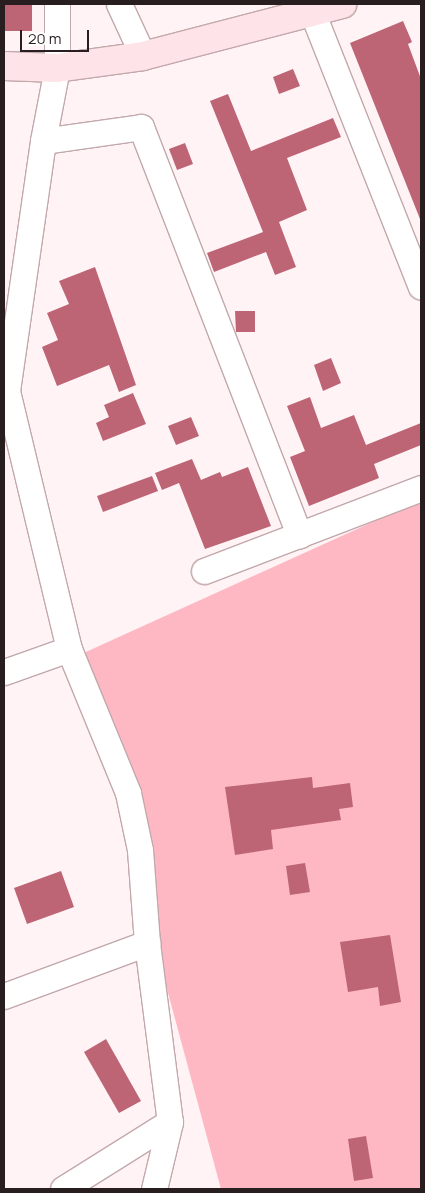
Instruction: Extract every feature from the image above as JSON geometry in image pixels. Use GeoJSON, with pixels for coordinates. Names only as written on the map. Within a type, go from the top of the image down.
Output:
{"type":"FeatureCollection","features":[{"type":"Feature","properties":{"kind":"main road"},"geometry":{"type":"LineString","coordinates":[[4,66],[57,68],[143,56],[311,9],[342,4]]}},
{"type":"Feature","properties":{"kind":"street"},"geometry":{"type":"LineString","coordinates":[[57,4],[57,68],[43,141],[7,391],[69,649],[128,793],[140,850],[147,942],[170,1122],[154,1189]]}},
{"type":"Feature","properties":{"kind":"street"},"geometry":{"type":"LineString","coordinates":[[119,4],[143,56]]}},
{"type":"Feature","properties":{"kind":"street"},"geometry":{"type":"LineString","coordinates":[[311,9],[421,287]]}},
{"type":"Feature","properties":{"kind":"street"},"geometry":{"type":"LineString","coordinates":[[43,141],[141,127],[299,535]]}},
{"type":"Feature","properties":{"kind":"street"},"geometry":{"type":"LineString","coordinates":[[204,571],[421,488]]}},
{"type":"Feature","properties":{"kind":"street"},"geometry":{"type":"LineString","coordinates":[[4,672],[69,649]]}},
{"type":"Feature","properties":{"kind":"street"},"geometry":{"type":"LineString","coordinates":[[4,996],[147,942]]}},
{"type":"Feature","properties":{"kind":"street"},"geometry":{"type":"LineString","coordinates":[[64,1189],[170,1122]]}},
{"type":"Feature","properties":{"kind":"shaded area"},"geometry":{"type":"Polygon","coordinates":[[[421,500],[421,1189],[221,1189],[77,656],[421,500]]]}},
{"type":"Feature","properties":{"kind":"building"},"geometry":{"type":"Polygon","coordinates":[[[5,4],[32,4],[32,31],[5,31],[5,4]]]}},
{"type":"Feature","properties":{"kind":"building"},"geometry":{"type":"Polygon","coordinates":[[[403,21],[412,42],[408,44],[421,79],[420,219],[350,43],[403,21]]]}},
{"type":"Feature","properties":{"kind":"building"},"geometry":{"type":"Polygon","coordinates":[[[293,69],[300,86],[279,94],[273,77],[293,69]]]}},
{"type":"Feature","properties":{"kind":"building"},"geometry":{"type":"Polygon","coordinates":[[[228,94],[251,151],[333,118],[341,137],[287,158],[307,210],[279,222],[296,267],[275,275],[266,252],[214,272],[207,253],[263,232],[210,101],[228,94]]]}},
{"type":"Feature","properties":{"kind":"building"},"geometry":{"type":"Polygon","coordinates":[[[185,143],[193,164],[177,170],[169,149],[185,143]]]}},
{"type":"Feature","properties":{"kind":"building"},"geometry":{"type":"Polygon","coordinates":[[[95,267],[136,385],[119,392],[109,365],[57,386],[42,347],[58,340],[47,313],[69,304],[59,281],[95,267]]]}},
{"type":"Feature","properties":{"kind":"building"},"geometry":{"type":"Polygon","coordinates":[[[235,311],[255,311],[255,332],[236,332],[235,311]]]}},
{"type":"Feature","properties":{"kind":"building"},"geometry":{"type":"Polygon","coordinates":[[[331,358],[341,383],[323,391],[314,365],[331,358]]]}},
{"type":"Feature","properties":{"kind":"building"},"geometry":{"type":"Polygon","coordinates":[[[133,393],[146,424],[103,441],[96,423],[109,417],[104,405],[133,393]]]}},
{"type":"Feature","properties":{"kind":"building"},"geometry":{"type":"Polygon","coordinates":[[[310,397],[321,428],[354,415],[366,445],[421,423],[421,445],[374,464],[379,478],[309,506],[290,457],[305,451],[287,406],[310,397]]]}},
{"type":"Feature","properties":{"kind":"building"},"geometry":{"type":"Polygon","coordinates":[[[191,417],[199,436],[176,445],[168,426],[191,417]]]}},
{"type":"Feature","properties":{"kind":"building"},"geometry":{"type":"Polygon","coordinates":[[[192,459],[201,480],[220,472],[222,477],[248,467],[271,526],[205,549],[179,483],[162,490],[155,473],[192,459]]]}},
{"type":"Feature","properties":{"kind":"building"},"geometry":{"type":"Polygon","coordinates":[[[152,476],[158,491],[103,512],[97,496],[152,476]]]}},
{"type":"Feature","properties":{"kind":"building"},"geometry":{"type":"Polygon","coordinates":[[[312,777],[313,788],[350,783],[353,807],[339,809],[341,820],[271,830],[273,849],[235,855],[225,787],[312,777]]]}},
{"type":"Feature","properties":{"kind":"building"},"geometry":{"type":"Polygon","coordinates":[[[305,863],[310,892],[290,895],[286,866],[305,863]]]}},
{"type":"Feature","properties":{"kind":"building"},"geometry":{"type":"Polygon","coordinates":[[[61,871],[74,907],[27,924],[14,888],[61,871]]]}},
{"type":"Feature","properties":{"kind":"building"},"geometry":{"type":"Polygon","coordinates":[[[390,935],[401,1002],[380,1006],[378,987],[348,992],[340,942],[390,935]]]}},
{"type":"Feature","properties":{"kind":"building"},"geometry":{"type":"Polygon","coordinates":[[[106,1039],[141,1101],[119,1113],[84,1052],[106,1039]]]}},
{"type":"Feature","properties":{"kind":"building"},"geometry":{"type":"Polygon","coordinates":[[[366,1136],[373,1178],[354,1181],[348,1139],[366,1136]]]}}]}
